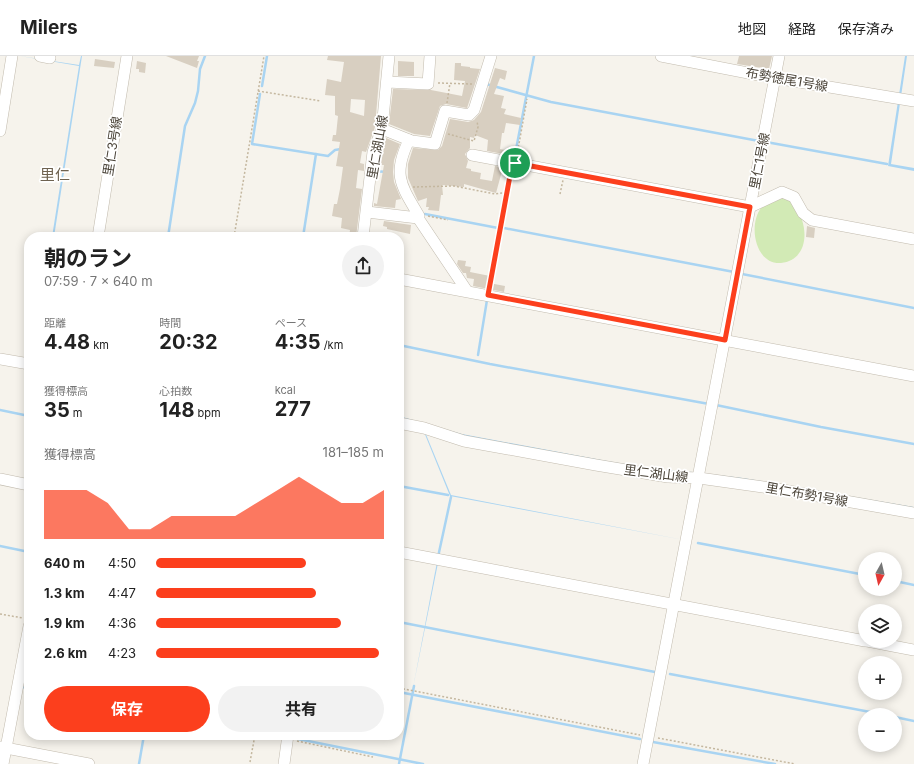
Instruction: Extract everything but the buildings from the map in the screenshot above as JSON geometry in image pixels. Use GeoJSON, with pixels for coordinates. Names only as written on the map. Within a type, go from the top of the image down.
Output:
{"type":"FeatureCollection","features":[{"type":"Feature","properties":{"kind":"street"},"geometry":{"type":"LineString","coordinates":[[0,131],[12,56]]}},
{"type":"Feature","properties":{"kind":"street","name":"里仁3号線"},"geometry":{"type":"LineString","coordinates":[[99,232],[127,56]]}},
{"type":"Feature","properties":{"kind":"street","name":"里仁湖山線"},"geometry":{"type":"LineString","coordinates":[[364,232],[373,152],[382,129],[389,56]]}},
{"type":"Feature","properties":{"kind":"street"},"geometry":{"type":"LineString","coordinates":[[387,82],[428,84],[430,56]]}},
{"type":"Feature","properties":{"kind":"street"},"geometry":{"type":"LineString","coordinates":[[382,129],[409,140],[435,144],[446,111],[464,115],[471,114],[474,110],[491,56]]}},
{"type":"Feature","properties":{"kind":"street","name":"布勢徳尾1号線"},"geometry":{"type":"LineString","coordinates":[[661,56],[914,101]]}},
{"type":"Feature","properties":{"kind":"street","name":"里仁1号線"},"geometry":{"type":"LineString","coordinates":[[699,478],[779,56]]}},
{"type":"Feature","properties":{"kind":"street"},"geometry":{"type":"LineString","coordinates":[[409,140],[399,170],[401,182],[419,217],[467,291]]}},
{"type":"Feature","properties":{"kind":"street"},"geometry":{"type":"LineString","coordinates":[[472,155],[750,207],[782,192],[794,197],[803,213],[812,220],[914,239]]}},
{"type":"Feature","properties":{"kind":"street"},"geometry":{"type":"LineString","coordinates":[[367,212],[419,217]]}},
{"type":"Feature","properties":{"kind":"street"},"geometry":{"type":"LineString","coordinates":[[404,280],[914,376]]}},
{"type":"Feature","properties":{"kind":"street"},"geometry":{"type":"LineString","coordinates":[[0,359],[24,363]]}},
{"type":"Feature","properties":{"kind":"street","name":"里仁湖山線"},"geometry":{"type":"LineString","coordinates":[[404,424],[424,428],[464,441],[668,477],[699,478],[643,764]]}},
{"type":"Feature","properties":{"kind":"street","name":"里仁布勢1号線"},"geometry":{"type":"LineString","coordinates":[[699,478],[777,489],[914,513]]}},
{"type":"Feature","properties":{"kind":"street"},"geometry":{"type":"LineString","coordinates":[[0,479],[24,484]]}},
{"type":"Feature","properties":{"kind":"street"},"geometry":{"type":"LineString","coordinates":[[404,553],[858,640]]}},
{"type":"Feature","properties":{"kind":"street"},"geometry":{"type":"LineString","coordinates":[[902,648],[914,650]]}},
{"type":"Feature","properties":{"kind":"street"},"geometry":{"type":"LineString","coordinates":[[3,764],[3,748],[24,649]]}},
{"type":"Feature","properties":{"kind":"street"},"geometry":{"type":"LineString","coordinates":[[284,764],[288,740]]}},
{"type":"Feature","properties":{"kind":"street"},"geometry":{"type":"LineString","coordinates":[[3,748],[90,764]]}},
{"type":"Feature","properties":{"kind":"path"},"geometry":{"type":"LineString","coordinates":[[235,232],[264,56]]}},
{"type":"Feature","properties":{"kind":"path"},"geometry":{"type":"LineString","coordinates":[[428,83],[482,85]]}},
{"type":"Feature","properties":{"kind":"path"},"geometry":{"type":"LineString","coordinates":[[446,111],[450,83]]}},
{"type":"Feature","properties":{"kind":"path"},"geometry":{"type":"LineString","coordinates":[[258,91],[321,101]]}},
{"type":"Feature","properties":{"kind":"path"},"geometry":{"type":"LineString","coordinates":[[488,295],[512,165],[515,163],[527,99]]}},
{"type":"Feature","properties":{"kind":"path"},"geometry":{"type":"LineString","coordinates":[[439,131],[474,141],[478,124],[471,114]]}},
{"type":"Feature","properties":{"kind":"path"},"geometry":{"type":"LineString","coordinates":[[560,194],[564,172]]}},
{"type":"Feature","properties":{"kind":"path"},"geometry":{"type":"LineString","coordinates":[[403,187],[454,186],[496,194],[508,192]]}},
{"type":"Feature","properties":{"kind":"path"},"geometry":{"type":"LineString","coordinates":[[419,217],[448,220]]}},
{"type":"Feature","properties":{"kind":"path"},"geometry":{"type":"LineString","coordinates":[[0,614],[24,618]]}},
{"type":"Feature","properties":{"kind":"path"},"geometry":{"type":"LineString","coordinates":[[404,689],[795,764]]}},
{"type":"Feature","properties":{"kind":"path"},"geometry":{"type":"LineString","coordinates":[[250,762],[254,740]]}},
{"type":"Feature","properties":{"kind":"path"},"geometry":{"type":"LineString","coordinates":[[301,740],[373,757]]}},
{"type":"Feature","properties":{"kind":"green space"},"geometry":{"type":"Polygon","coordinates":[[[780,197],[789,199],[800,214],[804,231],[802,248],[797,255],[791,260],[781,263],[772,262],[765,258],[756,243],[755,233],[757,215],[761,208],[767,203],[780,197]]]}},
{"type":"Feature","properties":{"kind":"water"},"geometry":{"type":"Polygon","coordinates":[[[20,56],[79,65],[82,56],[55,232],[53,232],[79,66],[20,56]]]}},
{"type":"Feature","properties":{"kind":"water"},"geometry":{"type":"Polygon","coordinates":[[[905,56],[907,56],[891,164],[914,168],[914,171],[888,166],[905,56]]]}},
{"type":"Feature","properties":{"kind":"water"},"geometry":{"type":"Polygon","coordinates":[[[404,417],[462,434],[607,461],[660,470],[743,478],[914,507],[914,509],[677,474],[460,436],[404,420],[404,417]]]}},
{"type":"Feature","properties":{"kind":"water"},"geometry":{"type":"Polygon","coordinates":[[[424,432],[451,495],[684,540],[450,496],[424,432]]]}},
{"type":"Feature","properties":{"kind":"water"},"geometry":{"type":"Polygon","coordinates":[[[437,562],[438,563],[413,688],[437,562]]]}},
{"type":"Feature","properties":{"kind":"waterway"},"geometry":{"type":"LineString","coordinates":[[169,232],[185,126],[195,103],[198,91],[200,69],[205,56]]}},
{"type":"Feature","properties":{"kind":"waterway"},"geometry":{"type":"LineString","coordinates":[[262,86],[267,56]]}},
{"type":"Feature","properties":{"kind":"waterway"},"geometry":{"type":"LineString","coordinates":[[514,160],[534,56]]}},
{"type":"Feature","properties":{"kind":"waterway"},"geometry":{"type":"LineString","coordinates":[[486,84],[551,102],[759,141]]}},
{"type":"Feature","properties":{"kind":"waterway"},"geometry":{"type":"LineString","coordinates":[[260,94],[252,144],[328,156],[335,150],[341,149]]}},
{"type":"Feature","properties":{"kind":"waterway"},"geometry":{"type":"LineString","coordinates":[[766,142],[887,164]]}},
{"type":"Feature","properties":{"kind":"waterway"},"geometry":{"type":"LineString","coordinates":[[304,232],[316,154]]}},
{"type":"Feature","properties":{"kind":"waterway"},"geometry":{"type":"LineString","coordinates":[[375,169],[375,171],[386,172]]}},
{"type":"Feature","properties":{"kind":"waterway"},"geometry":{"type":"LineString","coordinates":[[425,214],[498,228]]}},
{"type":"Feature","properties":{"kind":"waterway"},"geometry":{"type":"LineString","coordinates":[[504,228],[734,272]]}},
{"type":"Feature","properties":{"kind":"waterway"},"geometry":{"type":"LineString","coordinates":[[742,274],[914,308]]}},
{"type":"Feature","properties":{"kind":"waterway"},"geometry":{"type":"LineString","coordinates":[[478,355],[487,300]]}},
{"type":"Feature","properties":{"kind":"waterway"},"geometry":{"type":"LineString","coordinates":[[404,346],[490,364],[709,404]]}},
{"type":"Feature","properties":{"kind":"waterway"},"geometry":{"type":"LineString","coordinates":[[716,405],[821,427],[914,444]]}},
{"type":"Feature","properties":{"kind":"waterway"},"geometry":{"type":"LineString","coordinates":[[0,410],[24,415]]}},
{"type":"Feature","properties":{"kind":"waterway"},"geometry":{"type":"LineString","coordinates":[[404,487],[448,495]]}},
{"type":"Feature","properties":{"kind":"waterway"},"geometry":{"type":"LineString","coordinates":[[438,557],[451,497]]}},
{"type":"Feature","properties":{"kind":"waterway"},"geometry":{"type":"LineString","coordinates":[[698,543],[858,574]]}},
{"type":"Feature","properties":{"kind":"waterway"},"geometry":{"type":"LineString","coordinates":[[0,546],[24,551]]}},
{"type":"Feature","properties":{"kind":"waterway"},"geometry":{"type":"LineString","coordinates":[[902,582],[914,585]]}},
{"type":"Feature","properties":{"kind":"waterway"},"geometry":{"type":"LineString","coordinates":[[404,623],[655,672]]}},
{"type":"Feature","properties":{"kind":"waterway"},"geometry":{"type":"LineString","coordinates":[[670,674],[858,710]]}},
{"type":"Feature","properties":{"kind":"waterway"},"geometry":{"type":"LineString","coordinates":[[404,738],[414,686]]}},
{"type":"Feature","properties":{"kind":"waterway"},"geometry":{"type":"LineString","coordinates":[[404,693],[640,739]]}},
{"type":"Feature","properties":{"kind":"waterway"},"geometry":{"type":"LineString","coordinates":[[902,718],[914,721]]}},
{"type":"Feature","properties":{"kind":"waterway"},"geometry":{"type":"LineString","coordinates":[[139,764],[143,740]]}},
{"type":"Feature","properties":{"kind":"waterway"},"geometry":{"type":"LineString","coordinates":[[303,740],[423,764]]}},
{"type":"Feature","properties":{"kind":"waterway"},"geometry":{"type":"LineString","coordinates":[[399,764],[404,740]]}},
{"type":"Feature","properties":{"kind":"waterway"},"geometry":{"type":"LineString","coordinates":[[653,742],[775,764]]}},
{"type":"Feature","properties":{"kind":"district","name":"里仁"},"geometry":{"type":"Point","coordinates":[55,174]}},
{"type":"Feature","properties":{"kind":"route"},"geometry":{"type":"LineString","coordinates":[[515,163],[750,207],[725,340],[488,295],[512,165],[515,163]]}}]}
